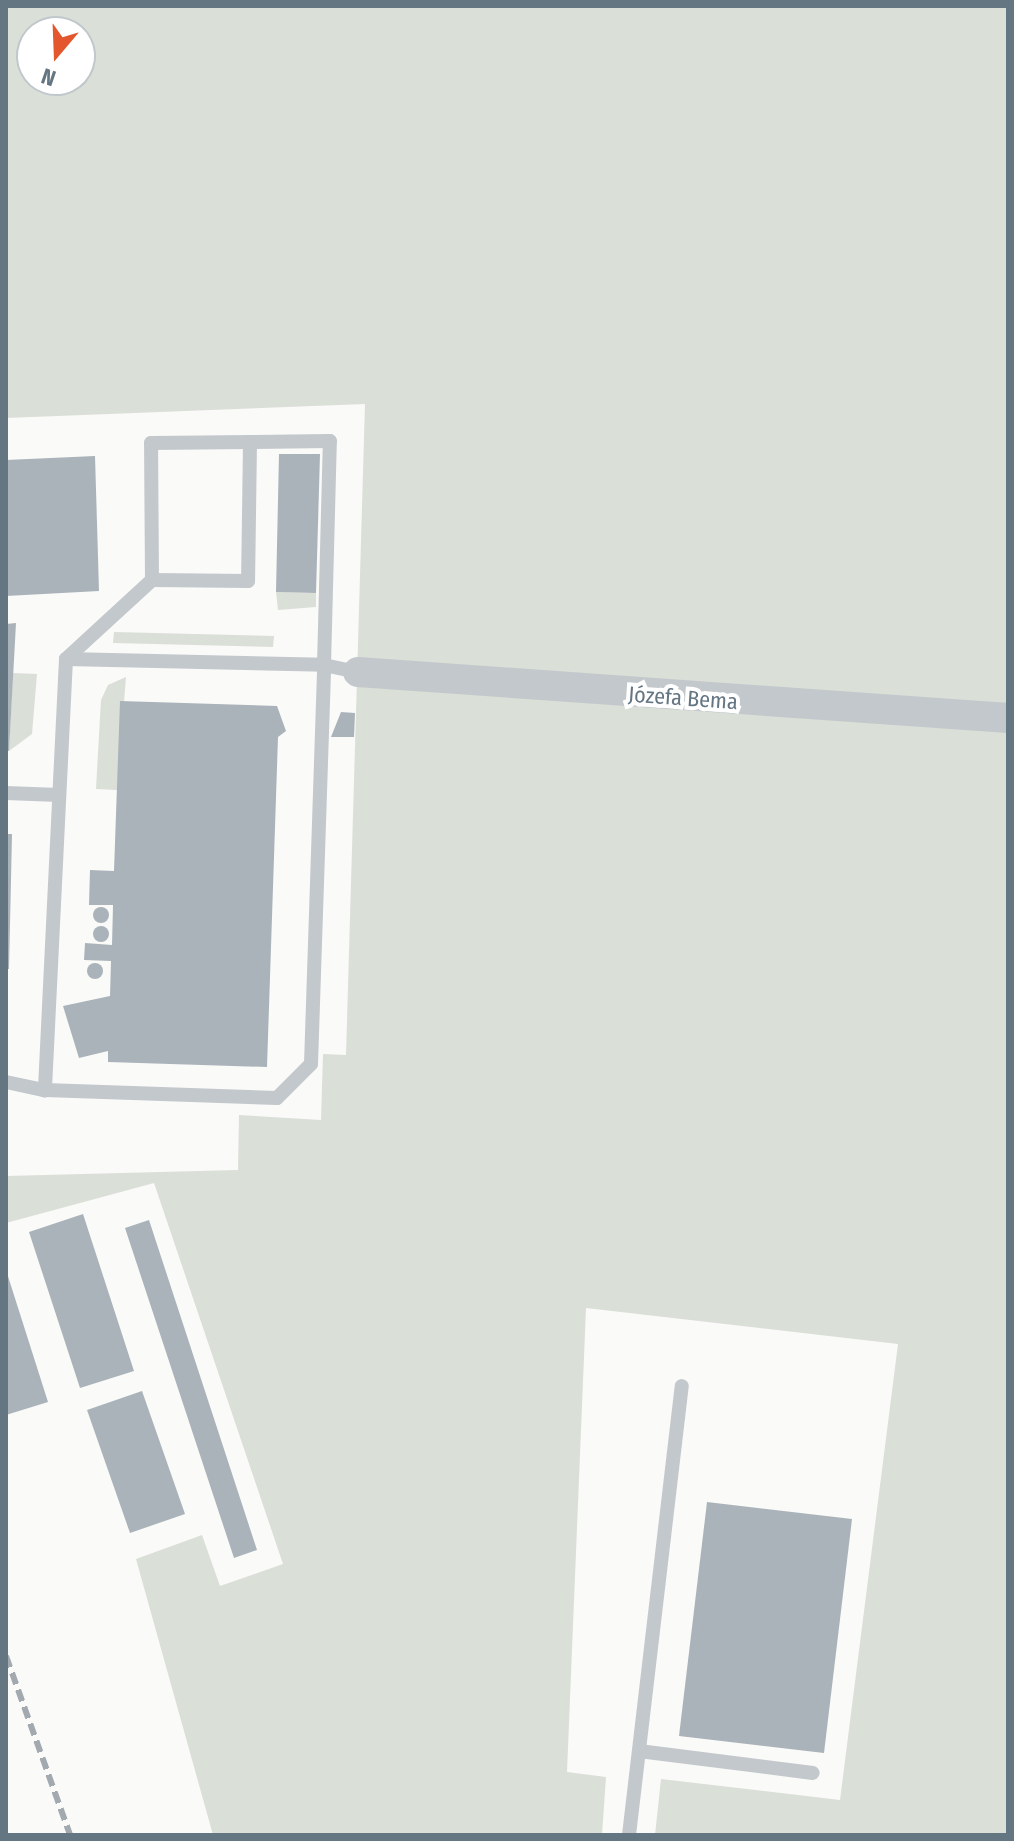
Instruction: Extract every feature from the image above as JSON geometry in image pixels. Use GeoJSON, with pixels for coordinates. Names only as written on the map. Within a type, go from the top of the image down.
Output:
{"type":"FeatureCollection","features":[{"type":"Feature","properties":{"kind":"street","name":"Józefa Bema"},"geometry":{"type":"LineString","coordinates":[[358,672],[1008,718]]}},
{"type":"Feature","properties":{"kind":"lane"},"geometry":{"type":"LineString","coordinates":[[6,1082],[45,1090],[277,1098],[311,1064],[330,441],[151,443],[152,580]]}},
{"type":"Feature","properties":{"kind":"lane"},"geometry":{"type":"LineString","coordinates":[[45,1090],[66,659],[152,580],[248,581],[250,442]]}},
{"type":"Feature","properties":{"kind":"lane"},"geometry":{"type":"LineString","coordinates":[[66,659],[324,665],[358,672]]}},
{"type":"Feature","properties":{"kind":"lane"},"geometry":{"type":"LineString","coordinates":[[6,793],[59,795]]}},
{"type":"Feature","properties":{"kind":"lane"},"geometry":{"type":"LineString","coordinates":[[629,1835],[682,1386]]}},
{"type":"Feature","properties":{"kind":"lane"},"geometry":{"type":"LineString","coordinates":[[639,1751],[813,1773]]}},
{"type":"Feature","properties":{"kind":"shaded area"},"geometry":{"type":"Polygon","coordinates":[[[6,6],[1008,6],[1008,1835],[655,1835],[661,1779],[840,1800],[898,1344],[586,1308],[567,1772],[606,1777],[602,1835],[213,1835],[136,1559],[202,1535],[220,1586],[283,1564],[154,1183],[6,1223],[6,1176],[238,1170],[239,1115],[321,1120],[323,1054],[346,1055],[365,404],[6,418],[6,6]]]}},
{"type":"Feature","properties":{"kind":"shaded area"},"geometry":{"type":"Polygon","coordinates":[[[276,592],[316,593],[316,607],[278,610],[276,592]]]}},
{"type":"Feature","properties":{"kind":"shaded area"},"geometry":{"type":"Polygon","coordinates":[[[114,632],[274,636],[273,647],[113,643],[114,632]]]}},
{"type":"Feature","properties":{"kind":"shaded area"},"geometry":{"type":"Polygon","coordinates":[[[13,673],[37,674],[32,734],[9,751],[13,673]]]}},
{"type":"Feature","properties":{"kind":"shaded area"},"geometry":{"type":"Polygon","coordinates":[[[126,677],[117,790],[96,789],[101,700],[108,685],[126,677]]]}},
{"type":"Feature","properties":{"kind":"building"},"geometry":{"type":"Polygon","coordinates":[[[279,454],[320,454],[316,593],[276,592],[279,454]]]}},
{"type":"Feature","properties":{"kind":"building"},"geometry":{"type":"Polygon","coordinates":[[[95,456],[99,591],[6,596],[6,460],[95,456]]]}},
{"type":"Feature","properties":{"kind":"building"},"geometry":{"type":"Polygon","coordinates":[[[16,623],[9,751],[6,750],[6,624],[16,623]]]}},
{"type":"Feature","properties":{"kind":"building"},"geometry":{"type":"Polygon","coordinates":[[[120,701],[277,706],[286,731],[278,737],[267,1067],[108,1062],[108,1051],[79,1058],[63,1006],[110,996],[111,961],[84,960],[85,943],[112,945],[113,905],[89,905],[90,870],[114,871],[120,701]]]}},
{"type":"Feature","properties":{"kind":"building"},"geometry":{"type":"Polygon","coordinates":[[[341,712],[355,713],[354,737],[331,737],[341,712]]]}},
{"type":"Feature","properties":{"kind":"building"},"geometry":{"type":"Polygon","coordinates":[[[6,834],[12,834],[9,969],[6,969],[6,834]]]}},
{"type":"Feature","properties":{"kind":"building"},"geometry":{"type":"Polygon","coordinates":[[[98,907],[104,907],[109,915],[107,921],[98,923],[93,918],[93,912],[98,907]]]}},
{"type":"Feature","properties":{"kind":"building"},"geometry":{"type":"Polygon","coordinates":[[[98,926],[104,926],[109,934],[107,940],[98,942],[93,937],[93,931],[98,926]]]}},
{"type":"Feature","properties":{"kind":"building"},"geometry":{"type":"Polygon","coordinates":[[[92,963],[98,963],[103,971],[101,977],[92,979],[87,974],[87,968],[92,963]]]}},
{"type":"Feature","properties":{"kind":"building"},"geometry":{"type":"Polygon","coordinates":[[[83,1214],[134,1371],[80,1388],[29,1232],[83,1214]]]}},
{"type":"Feature","properties":{"kind":"building"},"geometry":{"type":"Polygon","coordinates":[[[149,1220],[257,1550],[234,1558],[125,1228],[149,1220]]]}},
{"type":"Feature","properties":{"kind":"building"},"geometry":{"type":"Polygon","coordinates":[[[6,1270],[48,1402],[6,1415],[6,1270]]]}},
{"type":"Feature","properties":{"kind":"building"},"geometry":{"type":"Polygon","coordinates":[[[142,1391],[185,1514],[130,1533],[87,1410],[142,1391]]]}},
{"type":"Feature","properties":{"kind":"building"},"geometry":{"type":"Polygon","coordinates":[[[707,1502],[852,1519],[824,1753],[679,1736],[707,1502]]]}},
{"type":"Feature","properties":{"kind":"railway"},"geometry":{"type":"LineString","coordinates":[[6,1656],[70,1835]]}}]}
